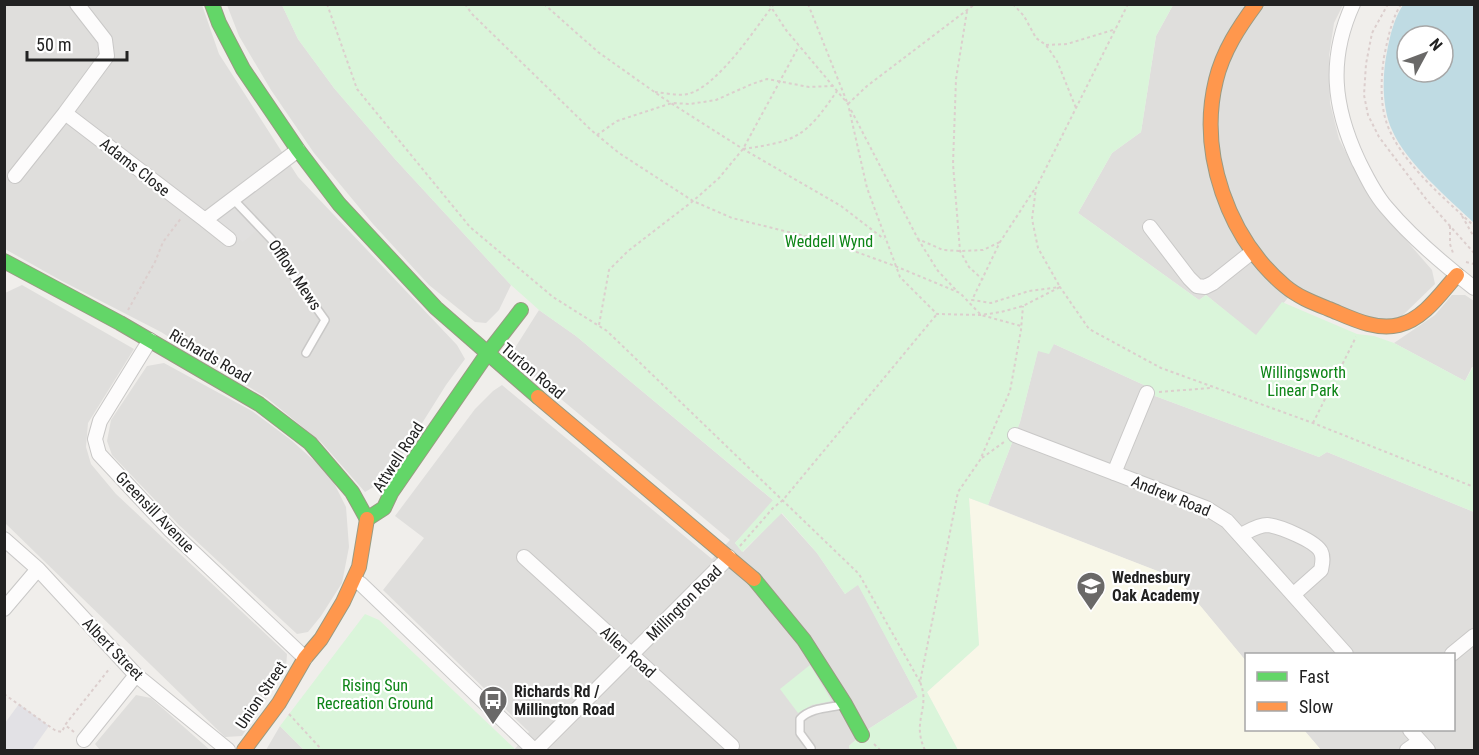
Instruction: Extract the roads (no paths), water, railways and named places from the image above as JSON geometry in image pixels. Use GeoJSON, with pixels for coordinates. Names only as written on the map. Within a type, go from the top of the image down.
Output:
{"type":"FeatureCollection","features":[{"type":"Feature","properties":{"kind":"street"},"geometry":{"type":"LineString","coordinates":[[15,176],[107,56],[105,40],[77,4]]}},
{"type":"Feature","properties":{"kind":"street","name":"Turton Road"},"geometry":{"type":"LineString","coordinates":[[212,4],[219,23],[243,69],[298,150],[339,204],[436,308],[487,354],[753,578],[804,640],[862,735]]}},
{"type":"Feature","properties":{"kind":"street"},"geometry":{"type":"LineString","coordinates":[[1256,4],[1226,51],[1216,82],[1209,121],[1213,156],[1222,190],[1233,217],[1252,252],[1286,287],[1312,302],[1364,324],[1391,326],[1407,322],[1440,294],[1453,271]]}},
{"type":"Feature","properties":{"kind":"street"},"geometry":{"type":"LineString","coordinates":[[1353,4],[1343,26],[1337,64],[1339,111],[1368,181],[1385,206],[1422,245],[1474,288]]}},
{"type":"Feature","properties":{"kind":"street","name":"Adams Close"},"geometry":{"type":"LineString","coordinates":[[65,113],[229,239]]}},
{"type":"Feature","properties":{"kind":"street"},"geometry":{"type":"LineString","coordinates":[[205,220],[298,150]]}},
{"type":"Feature","properties":{"kind":"street"},"geometry":{"type":"LineString","coordinates":[[1150,227],[1197,286],[1205,287],[1212,283],[1252,252]]}},
{"type":"Feature","properties":{"kind":"street","name":"Richards Road"},"geometry":{"type":"LineString","coordinates":[[6,264],[120,323],[259,404],[310,443],[352,492],[367,519]]}},
{"type":"Feature","properties":{"kind":"street","name":"Attwell Road"},"geometry":{"type":"LineString","coordinates":[[367,519],[384,508],[487,354],[521,310]]}},
{"type":"Feature","properties":{"kind":"street","name":"Greensill Avenue"},"geometry":{"type":"LineString","coordinates":[[150,340],[100,421],[95,439],[99,454],[171,531],[305,658]]}},
{"type":"Feature","properties":{"kind":"street"},"geometry":{"type":"LineString","coordinates":[[1114,473],[1147,393]]}},
{"type":"Feature","properties":{"kind":"street","name":"Andrew Road"},"geometry":{"type":"LineString","coordinates":[[1015,435],[1206,508],[1227,521],[1345,653]]}},
{"type":"Feature","properties":{"kind":"street"},"geometry":{"type":"LineString","coordinates":[[305,658],[321,639],[344,602],[354,580],[359,567],[367,519]]}},
{"type":"Feature","properties":{"kind":"street"},"geometry":{"type":"LineString","coordinates":[[1241,535],[1259,526],[1269,525],[1310,541],[1320,549],[1323,558],[1321,570],[1294,594]]}},
{"type":"Feature","properties":{"kind":"street","name":"Albert Street"},"geometry":{"type":"LineString","coordinates":[[4,539],[38,569],[136,675],[228,750]]}},
{"type":"Feature","properties":{"kind":"street","name":"Allen Road"},"geometry":{"type":"LineString","coordinates":[[524,557],[732,746]]}},
{"type":"Feature","properties":{"kind":"street","name":"Millington Road"},"geometry":{"type":"LineString","coordinates":[[535,750],[729,557]]}},
{"type":"Feature","properties":{"kind":"street"},"geometry":{"type":"LineString","coordinates":[[4,609],[38,569]]}},
{"type":"Feature","properties":{"kind":"street"},"geometry":{"type":"LineString","coordinates":[[354,580],[361,584],[535,750]]}},
{"type":"Feature","properties":{"kind":"street"},"geometry":{"type":"LineString","coordinates":[[1453,653],[1474,636]]}},
{"type":"Feature","properties":{"kind":"street","name":"Union Street"},"geometry":{"type":"LineString","coordinates":[[244,750],[279,703],[305,658]]}},
{"type":"Feature","properties":{"kind":"street"},"geometry":{"type":"LineString","coordinates":[[84,740],[136,675]]}},
{"type":"Feature","properties":{"kind":"street"},"geometry":{"type":"LineString","coordinates":[[1407,750],[1424,746],[1412,731]]}},
{"type":"Feature","properties":{"kind":"lane","name":"Offlow Mews"},"geometry":{"type":"LineString","coordinates":[[233,200],[264,230],[325,320],[306,352]]}},
{"type":"Feature","properties":{"kind":"lane"},"geometry":{"type":"LineString","coordinates":[[811,748],[800,733],[800,719],[805,713],[845,704]]}},
{"type":"Feature","properties":{"kind":"water"},"geometry":{"type":"Polygon","coordinates":[[[1403,5],[1474,5],[1474,223],[1418,168],[1392,130],[1386,112],[1384,71],[1395,22],[1403,5]]]}},
{"type":"Feature","properties":{"kind":"place","name":"Wednesbury Oak Academy"},"geometry":{"type":"Point","coordinates":[1091,612]}},
{"type":"Feature","properties":{"kind":"place","name":"Richards Rd / Millington Road"},"geometry":{"type":"Point","coordinates":[493,726]}},
{"type":"Feature","properties":{"kind":"park label","name":"Weddell Wynd"},"geometry":{"type":"Point","coordinates":[829,241]}},
{"type":"Feature","properties":{"kind":"park label","name":"Willingsworth Linear Park"},"geometry":{"type":"Point","coordinates":[1303,381]}},
{"type":"Feature","properties":{"kind":"park label","name":"Rising Sun Recreation Ground"},"geometry":{"type":"Point","coordinates":[375,694]}}]}
